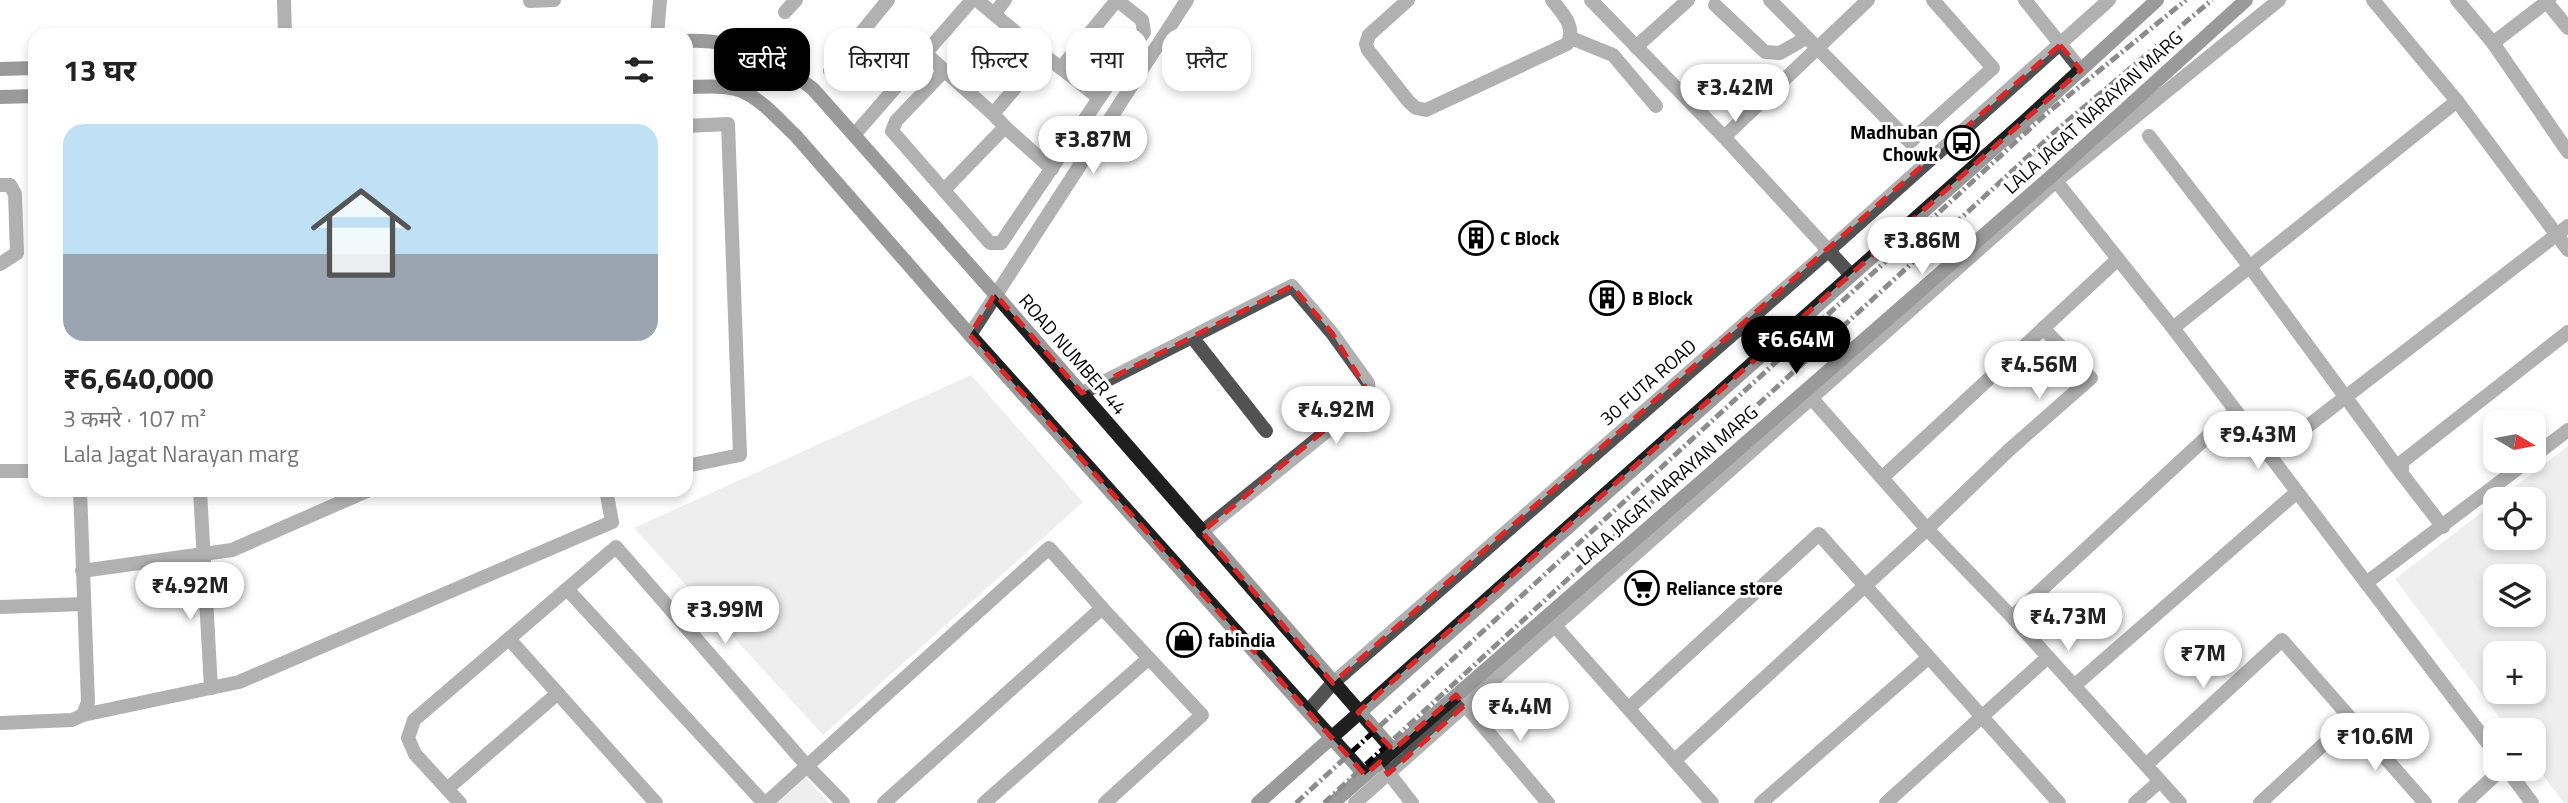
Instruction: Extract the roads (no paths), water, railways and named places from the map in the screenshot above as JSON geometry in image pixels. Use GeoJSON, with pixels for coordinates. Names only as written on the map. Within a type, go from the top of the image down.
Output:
{"type":"FeatureCollection","features":[{"type":"Feature","properties":{"kind":"main road","name":"LALA JAGAT NARAYAN MARG"},"geometry":{"type":"LineString","coordinates":[[1258,803],[2157,0]]}},
{"type":"Feature","properties":{"kind":"main road","name":"LALA JAGAT NARAYAN MARG"},"geometry":{"type":"LineString","coordinates":[[1332,803],[1365,775],[1384,768],[1393,750],[1460,700],[1808,395],[2055,177],[2246,0]]}},
{"type":"Feature","properties":{"kind":"main road","name":"ROAD NUMBER 44"},"geometry":{"type":"LineString","coordinates":[[693,41],[735,46],[783,66],[813,89],[1393,750]]}},
{"type":"Feature","properties":{"kind":"main road"},"geometry":{"type":"LineString","coordinates":[[0,69],[28,68]]}},
{"type":"Feature","properties":{"kind":"main road"},"geometry":{"type":"LineString","coordinates":[[693,87],[722,87],[744,92],[768,109],[796,136],[970,335],[1365,775]]}},
{"type":"Feature","properties":{"kind":"main road"},"geometry":{"type":"LineString","coordinates":[[0,97],[28,96]]}},
{"type":"Feature","properties":{"kind":"street"},"geometry":{"type":"LineString","coordinates":[[284,0],[285,28]]}},
{"type":"Feature","properties":{"kind":"street"},"geometry":{"type":"LineString","coordinates":[[530,1],[554,0]]}},
{"type":"Feature","properties":{"kind":"street"},"geometry":{"type":"LineString","coordinates":[[658,28],[660,0]]}},
{"type":"Feature","properties":{"kind":"street"},"geometry":{"type":"LineString","coordinates":[[785,12],[796,0]]}},
{"type":"Feature","properties":{"kind":"street"},"geometry":{"type":"LineString","coordinates":[[865,28],[888,0]]}},
{"type":"Feature","properties":{"kind":"street"},"geometry":{"type":"LineString","coordinates":[[933,45],[974,0],[1011,28]]}},
{"type":"Feature","properties":{"kind":"street"},"geometry":{"type":"LineString","coordinates":[[994,14],[1005,0]]}},
{"type":"Feature","properties":{"kind":"street"},"geometry":{"type":"LineString","coordinates":[[944,71],[896,121],[892,131],[990,243],[1001,243],[1144,32],[1142,20],[1117,0],[1061,68]]}},
{"type":"Feature","properties":{"kind":"street"},"geometry":{"type":"LineString","coordinates":[[970,335],[1187,0]]}},
{"type":"Feature","properties":{"kind":"street"},"geometry":{"type":"LineString","coordinates":[[1408,0],[1369,35],[1366,44],[1409,102],[1416,108],[1426,110],[1563,48],[1571,38],[1569,24],[1552,0]]}},
{"type":"Feature","properties":{"kind":"street"},"geometry":{"type":"LineString","coordinates":[[1591,0],[1851,275]]}},
{"type":"Feature","properties":{"kind":"street"},"geometry":{"type":"LineString","coordinates":[[1636,47],[1688,0]]}},
{"type":"Feature","properties":{"kind":"street"},"geometry":{"type":"LineString","coordinates":[[1769,0],[1910,142],[1993,68],[1933,0]]}},
{"type":"Feature","properties":{"kind":"street"},"geometry":{"type":"LineString","coordinates":[[1724,138],[1868,0]]}},
{"type":"Feature","properties":{"kind":"street"},"geometry":{"type":"LineString","coordinates":[[2025,0],[2081,70]]}},
{"type":"Feature","properties":{"kind":"street","name":"30 FUTA ROAD"},"geometry":{"type":"LineString","coordinates":[[1308,711],[1333,683],[1828,251],[2109,0]]}},
{"type":"Feature","properties":{"kind":"street"},"geometry":{"type":"LineString","coordinates":[[2278,0],[2055,177],[2483,737]]}},
{"type":"Feature","properties":{"kind":"street"},"geometry":{"type":"LineString","coordinates":[[2373,0],[2563,230],[2568,250]]}},
{"type":"Feature","properties":{"kind":"street"},"geometry":{"type":"LineString","coordinates":[[2457,0],[2493,43],[2568,152]]}},
{"type":"Feature","properties":{"kind":"street"},"geometry":{"type":"LineString","coordinates":[[2493,43],[2547,1],[2568,29]]}},
{"type":"Feature","properties":{"kind":"street"},"geometry":{"type":"LineString","coordinates":[[1715,5],[1765,52],[1780,53],[1806,38]]}},
{"type":"Feature","properties":{"kind":"street"},"geometry":{"type":"LineString","coordinates":[[1571,38],[1613,55],[1656,106]]}},
{"type":"Feature","properties":{"kind":"street"},"geometry":{"type":"LineString","coordinates":[[933,61],[1052,169]]}},
{"type":"Feature","properties":{"kind":"street"},"geometry":{"type":"LineString","coordinates":[[1052,62],[1099,98]]}},
{"type":"Feature","properties":{"kind":"street"},"geometry":{"type":"LineString","coordinates":[[854,135],[893,91]]}},
{"type":"Feature","properties":{"kind":"street"},"geometry":{"type":"LineString","coordinates":[[993,114],[1012,91]]}},
{"type":"Feature","properties":{"kind":"street"},"geometry":{"type":"LineString","coordinates":[[2172,328],[2457,101]]}},
{"type":"Feature","properties":{"kind":"street"},"geometry":{"type":"LineString","coordinates":[[693,126],[728,124],[740,456],[693,465]]}},
{"type":"Feature","properties":{"kind":"street"},"geometry":{"type":"LineString","coordinates":[[944,190],[1005,127]]}},
{"type":"Feature","properties":{"kind":"street"},"geometry":{"type":"LineString","coordinates":[[2149,136],[2443,527]]}},
{"type":"Feature","properties":{"kind":"street"},"geometry":{"type":"LineString","coordinates":[[0,185],[10,185],[15,194],[17,253],[0,264]]}},
{"type":"Feature","properties":{"kind":"street"},"geometry":{"type":"LineString","coordinates":[[2269,456],[2563,230]]}},
{"type":"Feature","properties":{"kind":"street"},"geometry":{"type":"LineString","coordinates":[[1882,478],[2118,259]]}},
{"type":"Feature","properties":{"kind":"street"},"geometry":{"type":"LineString","coordinates":[[1082,393],[1293,286],[1368,383],[1369,393],[1363,402],[1202,532]]}},
{"type":"Feature","properties":{"kind":"street"},"geometry":{"type":"LineString","coordinates":[[1675,760],[1927,529],[2009,450],[2091,379],[2043,328]]}},
{"type":"Feature","properties":{"kind":"street"},"geometry":{"type":"LineString","coordinates":[[2402,474],[2402,462],[2568,332]]}},
{"type":"Feature","properties":{"kind":"street"},"geometry":{"type":"LineString","coordinates":[[1192,337],[1266,431]]}},
{"type":"Feature","properties":{"kind":"street"},"geometry":{"type":"LineString","coordinates":[[1355,803],[1384,768],[1460,700],[1555,625],[1808,395],[1927,529],[2012,617],[2180,803]]}},
{"type":"Feature","properties":{"kind":"street"},"geometry":{"type":"LineString","coordinates":[[2012,617],[2235,411]]}},
{"type":"Feature","properties":{"kind":"street"},"geometry":{"type":"LineString","coordinates":[[2546,447],[2568,430]]}},
{"type":"Feature","properties":{"kind":"street"},"geometry":{"type":"LineString","coordinates":[[0,471],[28,471]]}},
{"type":"Feature","properties":{"kind":"street"},"geometry":{"type":"LineString","coordinates":[[2366,583],[2512,473]]}},
{"type":"Feature","properties":{"kind":"street"},"geometry":{"type":"LineString","coordinates":[[2074,686],[2297,492]]}},
{"type":"Feature","properties":{"kind":"street"},"geometry":{"type":"LineString","coordinates":[[80,497],[88,702],[83,715]]}},
{"type":"Feature","properties":{"kind":"street"},"geometry":{"type":"LineString","coordinates":[[200,497],[212,688]]}},
{"type":"Feature","properties":{"kind":"street"},"geometry":{"type":"LineString","coordinates":[[82,571],[232,550],[353,497]]}},
{"type":"Feature","properties":{"kind":"street"},"geometry":{"type":"LineString","coordinates":[[0,723],[72,720],[83,715],[239,682],[612,522],[607,497]]}},
{"type":"Feature","properties":{"kind":"street"},"geometry":{"type":"LineString","coordinates":[[1629,708],[1819,534],[2059,803]]}},
{"type":"Feature","properties":{"kind":"street"},"geometry":{"type":"LineString","coordinates":[[460,803],[415,754],[408,738],[414,720],[616,547],[808,767],[843,803]]}},
{"type":"Feature","properties":{"kind":"street"},"geometry":{"type":"LineString","coordinates":[[567,589],[765,803],[1049,548],[1147,659],[1202,715],[1105,803]]}},
{"type":"Feature","properties":{"kind":"street"},"geometry":{"type":"LineString","coordinates":[[0,607],[83,604]]}},
{"type":"Feature","properties":{"kind":"street"},"geometry":{"type":"LineString","coordinates":[[884,803],[1102,608]]}},
{"type":"Feature","properties":{"kind":"street"},"geometry":{"type":"LineString","coordinates":[[1555,625],[1712,803]]}},
{"type":"Feature","properties":{"kind":"street"},"geometry":{"type":"LineString","coordinates":[[509,639],[656,803]]}},
{"type":"Feature","properties":{"kind":"street"},"geometry":{"type":"LineString","coordinates":[[2146,765],[2283,640],[2425,803]]}},
{"type":"Feature","properties":{"kind":"street"},"geometry":{"type":"LineString","coordinates":[[1886,803],[2048,657]]}},
{"type":"Feature","properties":{"kind":"street"},"geometry":{"type":"LineString","coordinates":[[1761,803],[1928,658]]}},
{"type":"Feature","properties":{"kind":"street"},"geometry":{"type":"LineString","coordinates":[[984,803],[1147,659]]}},
{"type":"Feature","properties":{"kind":"street"},"geometry":{"type":"LineString","coordinates":[[447,789],[558,693]]}},
{"type":"Feature","properties":{"kind":"street"},"geometry":{"type":"LineString","coordinates":[[1460,700],[1548,803]]}},
{"type":"Feature","properties":{"kind":"street"},"geometry":{"type":"LineString","coordinates":[[2260,803],[2350,720]]}},
{"type":"Feature","properties":{"kind":"street"},"geometry":{"type":"LineString","coordinates":[[1384,768],[1412,803]]}},
{"type":"Feature","properties":{"kind":"street"},"geometry":{"type":"LineString","coordinates":[[2135,803],[2160,781]]}},
{"type":"Feature","properties":{"kind":"street"},"geometry":{"type":"LineString","coordinates":[[2465,803],[2490,781]]}},
{"type":"Feature","properties":{"kind":"street"},"geometry":{"type":"LineString","coordinates":[[2514,781],[2532,803]]}},
{"type":"Feature","properties":{"kind":"railway"},"geometry":{"type":"LineString","coordinates":[[1296,803],[2046,114],[2186,0]]}},
{"type":"Feature","properties":{"kind":"railway"},"geometry":{"type":"LineString","coordinates":[[1324,803],[2059,128],[2212,0]]}},
{"type":"Feature","properties":{"kind":"place","name":"Madhuban Chowk"},"geometry":{"type":"Point","coordinates":[1962,143]}},
{"type":"Feature","properties":{"kind":"place","name":"C Block"},"geometry":{"type":"Point","coordinates":[1476,238]}},
{"type":"Feature","properties":{"kind":"place","name":"B Block"},"geometry":{"type":"Point","coordinates":[1607,298]}},
{"type":"Feature","properties":{"kind":"place","name":"Reliance store"},"geometry":{"type":"Point","coordinates":[1642,588]}},
{"type":"Feature","properties":{"kind":"place","name":"fabindia"},"geometry":{"type":"Point","coordinates":[1184,640]}}]}
